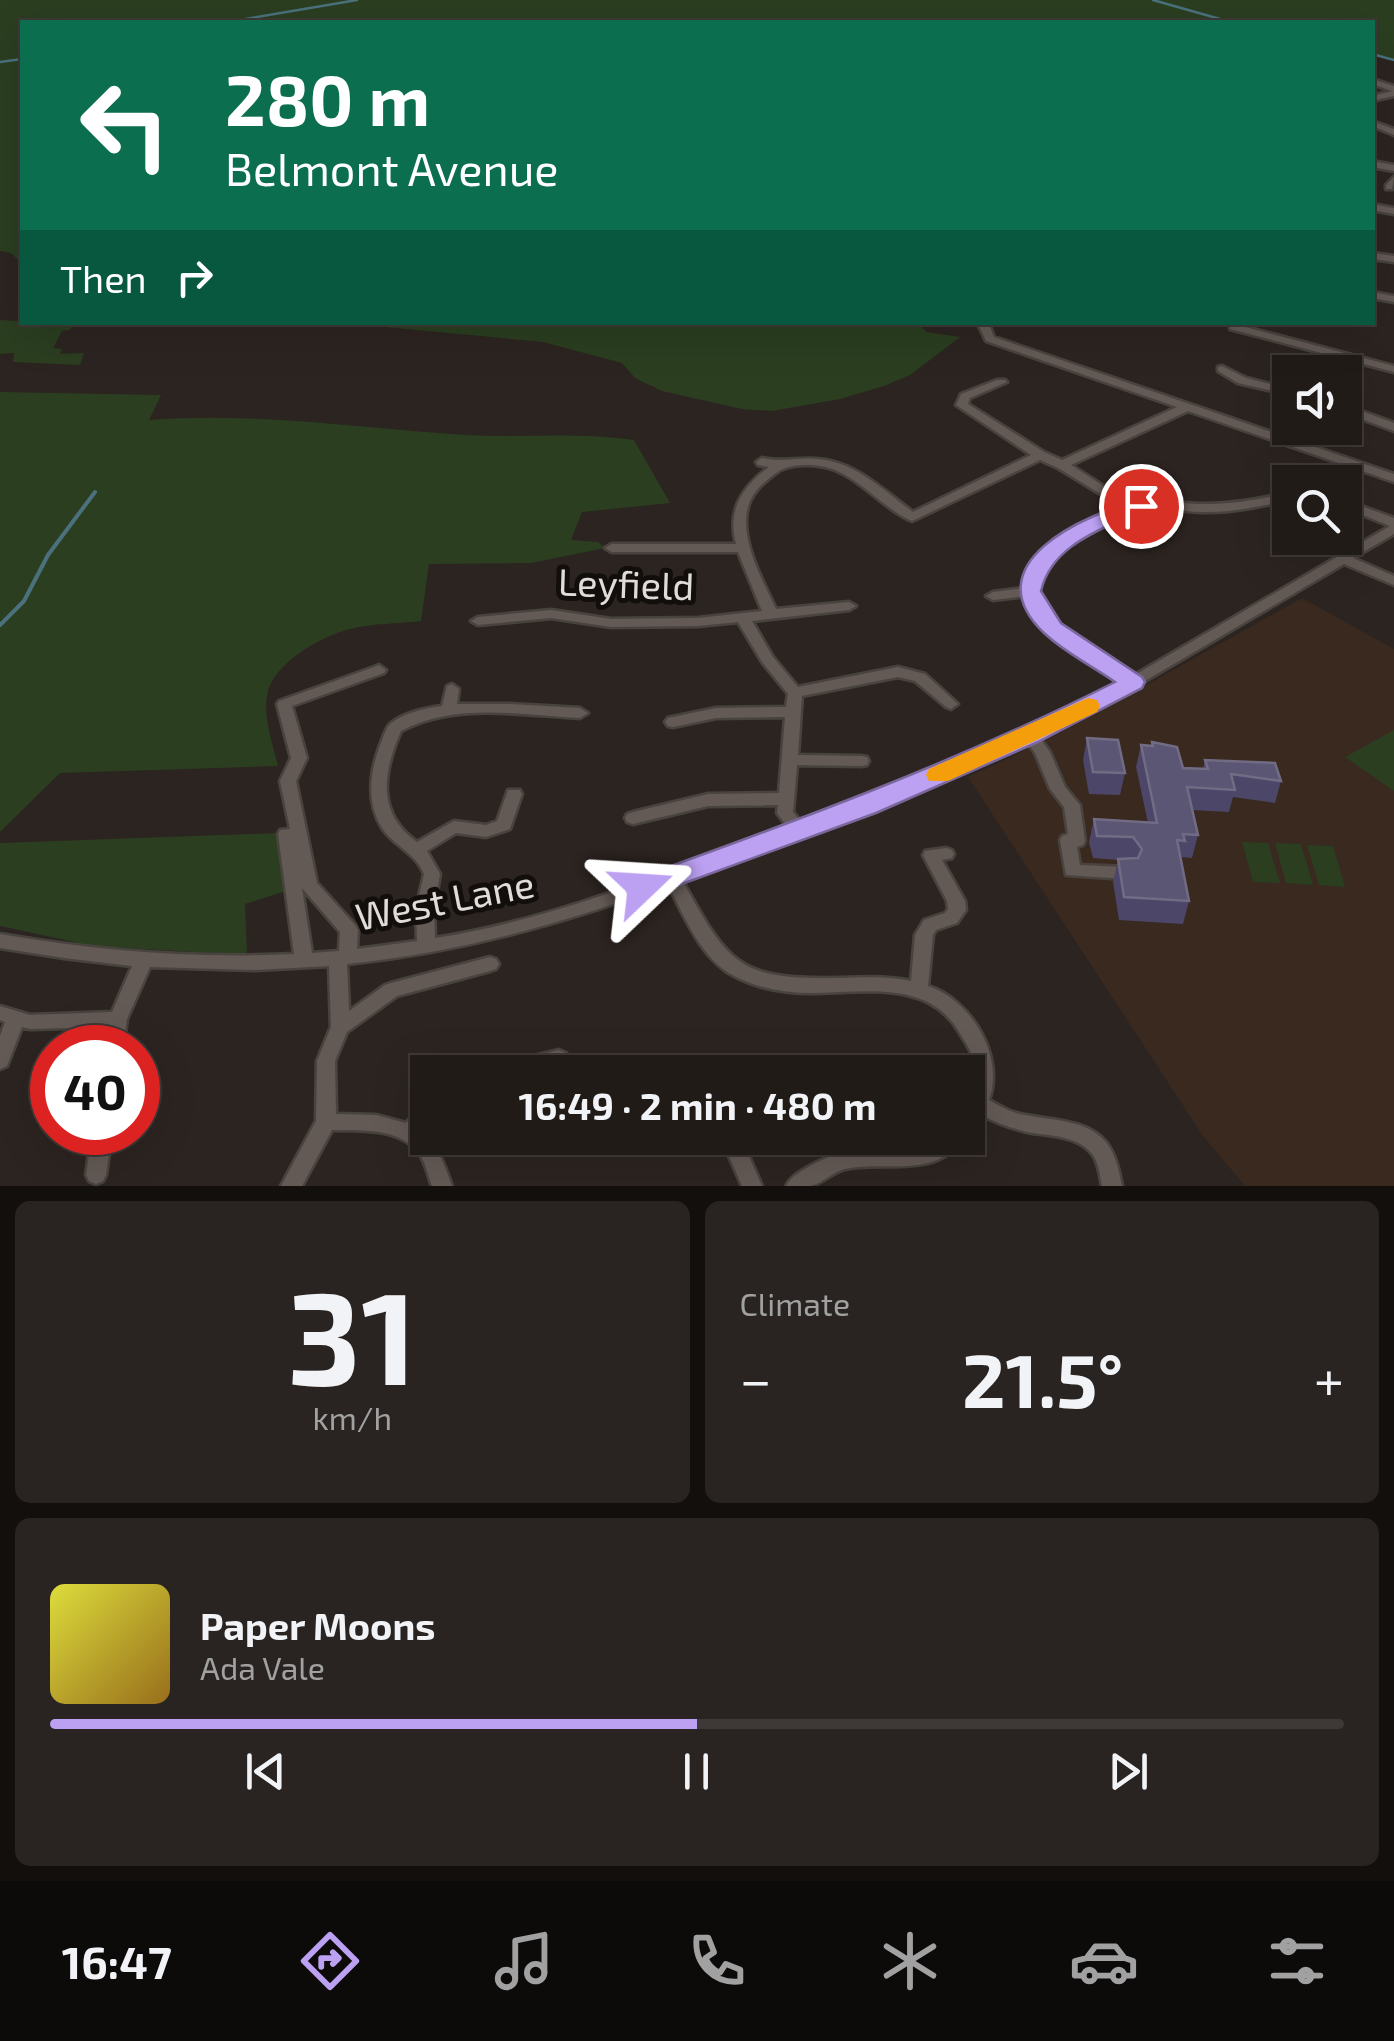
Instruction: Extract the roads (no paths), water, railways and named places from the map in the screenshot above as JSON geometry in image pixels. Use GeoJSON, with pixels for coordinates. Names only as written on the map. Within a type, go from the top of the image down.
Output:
{"type":"FeatureCollection","features":[{"type":"Feature","properties":{"kind":"street"},"geometry":{"type":"LineString","coordinates":[[983,325],[990,339],[1394,478]]}},
{"type":"Feature","properties":{"kind":"street"},"geometry":{"type":"LineString","coordinates":[[1234,327],[1337,348],[1394,369]]}},
{"type":"Feature","properties":{"kind":"street"},"geometry":{"type":"LineString","coordinates":[[1222,369],[1242,381],[1272,388]]}},
{"type":"Feature","properties":{"kind":"street"},"geometry":{"type":"LineString","coordinates":[[1002,382],[964,396],[962,405],[1112,497],[1141,506],[1230,508],[1272,500]]}},
{"type":"Feature","properties":{"kind":"street"},"geometry":{"type":"LineString","coordinates":[[1062,465],[1190,406]]}},
{"type":"Feature","properties":{"kind":"street"},"geometry":{"type":"LineString","coordinates":[[1362,415],[1394,427]]}},
{"type":"Feature","properties":{"kind":"street"},"geometry":{"type":"LineString","coordinates":[[771,614],[745,548],[738,508],[750,488],[777,467],[806,462],[833,464],[912,516],[1040,456]]}},
{"type":"Feature","properties":{"kind":"street"},"geometry":{"type":"LineString","coordinates":[[762,462],[777,467]]}},
{"type":"Feature","properties":{"kind":"street"},"geometry":{"type":"LineString","coordinates":[[1112,497],[1117,513]]}},
{"type":"Feature","properties":{"kind":"street"},"geometry":{"type":"LineString","coordinates":[[1133,682],[1052,628],[1034,605],[1029,591],[1035,569],[1052,549],[1117,513],[1141,506]]}},
{"type":"Feature","properties":{"kind":"street"},"geometry":{"type":"LineString","coordinates":[[1362,512],[1394,526]]}},
{"type":"Feature","properties":{"kind":"street","name":"West Lane"},"geometry":{"type":"LineString","coordinates":[[0,942],[143,962],[304,961],[426,946],[514,928],[799,831],[1029,736],[1133,682],[1394,526]]}},
{"type":"Feature","properties":{"kind":"street"},"geometry":{"type":"LineString","coordinates":[[612,548],[745,548]]}},
{"type":"Feature","properties":{"kind":"street"},"geometry":{"type":"LineString","coordinates":[[1344,559],[1394,581]]}},
{"type":"Feature","properties":{"kind":"street"},"geometry":{"type":"LineString","coordinates":[[993,596],[1029,591]]}},
{"type":"Feature","properties":{"kind":"street","name":"Leyfield"},"geometry":{"type":"LineString","coordinates":[[478,621],[551,614],[612,623],[743,618],[849,606]]}},
{"type":"Feature","properties":{"kind":"street"},"geometry":{"type":"LineString","coordinates":[[743,618],[767,659],[795,694],[785,813],[799,831]]}},
{"type":"Feature","properties":{"kind":"street"},"geometry":{"type":"LineString","coordinates":[[291,1186],[326,1122],[326,1060],[340,1026],[343,958],[349,930],[309,885],[288,782],[298,758],[284,698],[379,670]]}},
{"type":"Feature","properties":{"kind":"street"},"geometry":{"type":"LineString","coordinates":[[795,694],[898,672],[920,677],[952,704]]}},
{"type":"Feature","properties":{"kind":"street"},"geometry":{"type":"LineString","coordinates":[[452,689],[457,710]]}},
{"type":"Feature","properties":{"kind":"street"},"geometry":{"type":"LineString","coordinates":[[426,946],[424,909],[432,874],[418,849],[387,824],[377,797],[395,728],[421,715],[457,710],[580,713]]}},
{"type":"Feature","properties":{"kind":"street"},"geometry":{"type":"LineString","coordinates":[[673,722],[716,712],[794,712]]}},
{"type":"Feature","properties":{"kind":"street"},"geometry":{"type":"LineString","coordinates":[[1029,736],[1042,745],[1059,796],[1072,805],[1077,840],[1068,840],[1072,871],[1126,873]]}},
{"type":"Feature","properties":{"kind":"street"},"geometry":{"type":"LineString","coordinates":[[792,760],[860,761]]}},
{"type":"Feature","properties":{"kind":"street"},"geometry":{"type":"LineString","coordinates":[[418,849],[454,827],[486,830],[504,825],[514,794]]}},
{"type":"Feature","properties":{"kind":"street"},"geometry":{"type":"LineString","coordinates":[[633,818],[708,800],[786,799]]}},
{"type":"Feature","properties":{"kind":"street"},"geometry":{"type":"LineString","coordinates":[[286,834],[304,961]]}},
{"type":"Feature","properties":{"kind":"street"},"geometry":{"type":"LineString","coordinates":[[919,988],[924,935],[930,925],[950,918],[957,910],[931,855],[946,854]]}},
{"type":"Feature","properties":{"kind":"street"},"geometry":{"type":"LineString","coordinates":[[672,876],[720,958],[740,972],[768,983],[794,986],[888,983],[919,988],[949,1004],[970,1025],[982,1055]]}},
{"type":"Feature","properties":{"kind":"street"},"geometry":{"type":"LineString","coordinates":[[117,1025],[143,962]]}},
{"type":"Feature","properties":{"kind":"street"},"geometry":{"type":"LineString","coordinates":[[340,1026],[391,990],[490,964]]}},
{"type":"Feature","properties":{"kind":"street"},"geometry":{"type":"LineString","coordinates":[[0,1061],[8,1015],[74,1022],[118,1018]]}},
{"type":"Feature","properties":{"kind":"street"},"geometry":{"type":"LineString","coordinates":[[985,1114],[1061,1127],[1087,1137],[1110,1165],[1112,1186]]}},
{"type":"Feature","properties":{"kind":"street"},"geometry":{"type":"LineString","coordinates":[[326,1122],[357,1122],[410,1134]]}},
{"type":"Feature","properties":{"kind":"street"},"geometry":{"type":"LineString","coordinates":[[96,1175],[99,1155]]}},
{"type":"Feature","properties":{"kind":"street"},"geometry":{"type":"LineString","coordinates":[[428,1155],[442,1186]]}},
{"type":"Feature","properties":{"kind":"street"},"geometry":{"type":"LineString","coordinates":[[738,1155],[752,1186]]}},
{"type":"Feature","properties":{"kind":"street"},"geometry":{"type":"LineString","coordinates":[[796,1186],[833,1163],[920,1155]]}},
{"type":"Feature","properties":{"kind":"waterway"},"geometry":{"type":"LineString","coordinates":[[240,20],[357,0]]}},
{"type":"Feature","properties":{"kind":"waterway"},"geometry":{"type":"LineString","coordinates":[[1153,0],[1234,20]]}},
{"type":"Feature","properties":{"kind":"waterway"},"geometry":{"type":"LineString","coordinates":[[1375,55],[1394,60]]}},
{"type":"Feature","properties":{"kind":"waterway"},"geometry":{"type":"LineString","coordinates":[[0,62],[20,59]]}},
{"type":"Feature","properties":{"kind":"waterway"},"geometry":{"type":"LineString","coordinates":[[0,625],[24,601],[48,555],[95,492]]}}]}
